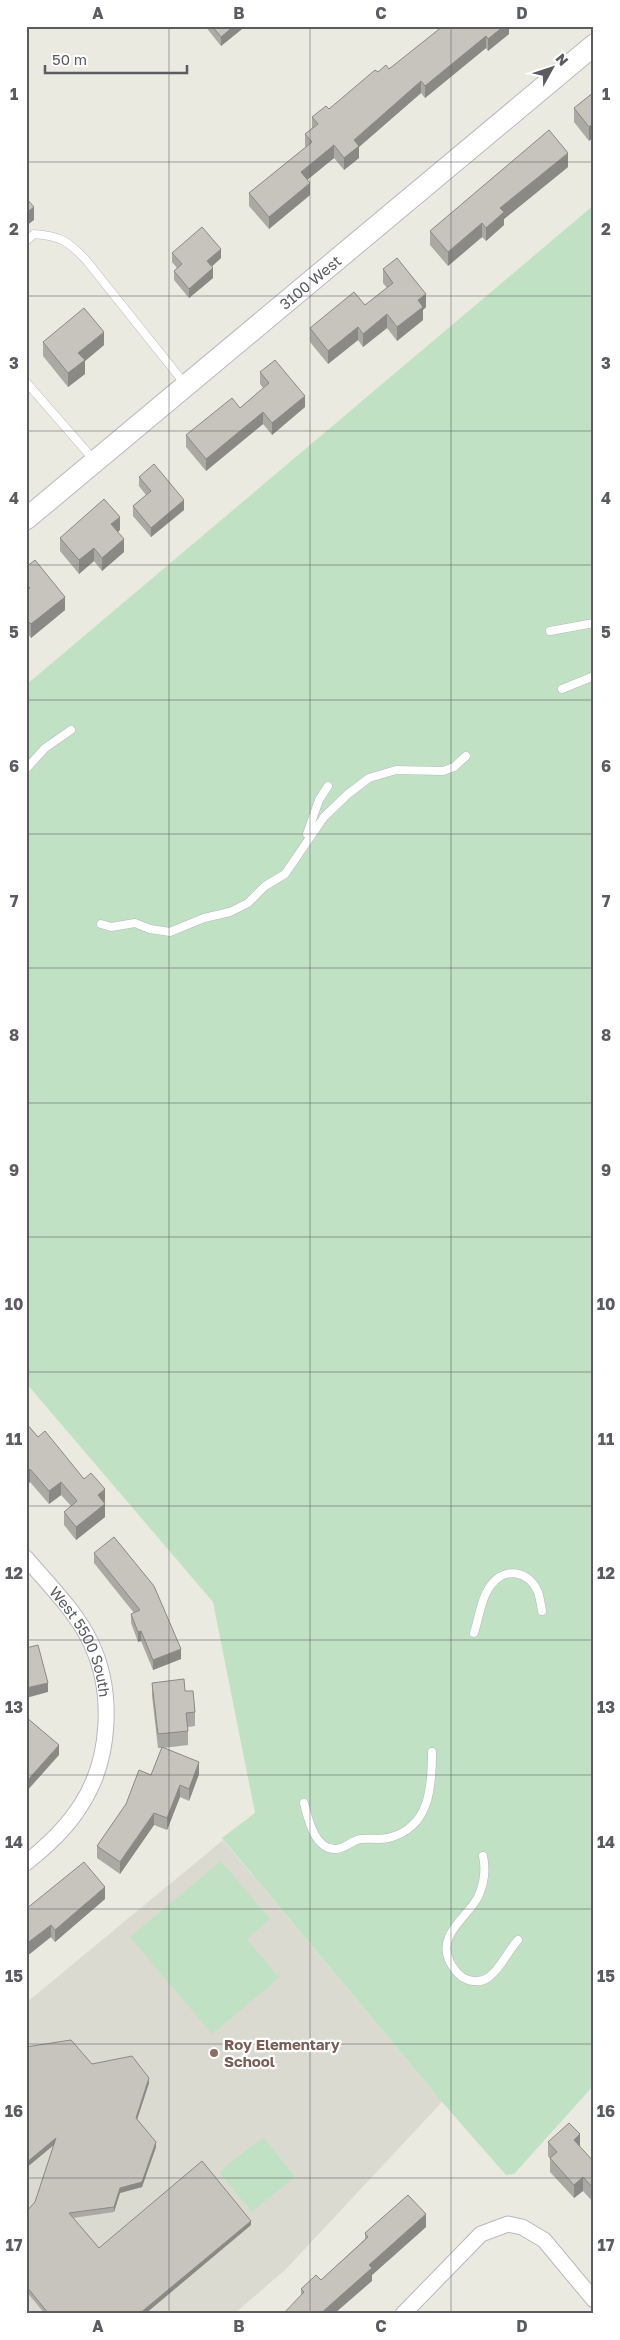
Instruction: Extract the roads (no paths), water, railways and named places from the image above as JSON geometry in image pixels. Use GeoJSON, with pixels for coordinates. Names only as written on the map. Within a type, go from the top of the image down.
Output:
{"type":"FeatureCollection","features":[{"type":"Feature","properties":{"kind":"street","name":"3100 West"},"geometry":{"type":"LineString","coordinates":[[26,519],[594,45]]}},
{"type":"Feature","properties":{"kind":"street","name":"West 5500 South"},"geometry":{"type":"LineString","coordinates":[[26,1558],[64,1603],[91,1642],[105,1686],[105,1737],[96,1774],[82,1804],[56,1838],[26,1863]]}},
{"type":"Feature","properties":{"kind":"street"},"geometry":{"type":"LineString","coordinates":[[403,2314],[481,2234],[508,2224],[522,2226],[544,2240],[594,2300]]}},
{"type":"Feature","properties":{"kind":"lane"},"geometry":{"type":"LineString","coordinates":[[26,241],[34,234],[53,235],[68,241],[86,260],[186,386]]}},
{"type":"Feature","properties":{"kind":"lane"},"geometry":{"type":"LineString","coordinates":[[26,382],[95,462]]}},
{"type":"Feature","properties":{"kind":"lane"},"geometry":{"type":"LineString","coordinates":[[550,630],[594,623]]}},
{"type":"Feature","properties":{"kind":"lane"},"geometry":{"type":"LineString","coordinates":[[562,689],[594,676]]}},
{"type":"Feature","properties":{"kind":"lane"},"geometry":{"type":"LineString","coordinates":[[26,769],[46,748],[71,730]]}},
{"type":"Feature","properties":{"kind":"lane"},"geometry":{"type":"LineString","coordinates":[[318,802],[321,811],[325,813],[359,785],[377,774],[405,769],[443,771],[454,767],[466,756]]}},
{"type":"Feature","properties":{"kind":"lane"},"geometry":{"type":"LineString","coordinates":[[304,844],[318,802],[328,786]]}},
{"type":"Feature","properties":{"kind":"lane"},"geometry":{"type":"LineString","coordinates":[[101,924],[111,927],[135,923],[158,931],[170,932],[204,918],[230,912],[248,903],[265,886],[286,874],[304,844],[330,810]]}},
{"type":"Feature","properties":{"kind":"lane"},"geometry":{"type":"LineString","coordinates":[[474,1634],[486,1594],[491,1584],[506,1573],[512,1572],[530,1580],[538,1593],[542,1611]]}},
{"type":"Feature","properties":{"kind":"lane"},"geometry":{"type":"LineString","coordinates":[[304,1803],[312,1829],[326,1847],[336,1849],[358,1840],[390,1838],[412,1826],[424,1812],[431,1792],[432,1752]]}},
{"type":"Feature","properties":{"kind":"lane"},"geometry":{"type":"LineString","coordinates":[[483,1856],[482,1885],[473,1905],[452,1930],[446,1949],[448,1958],[459,1975],[468,1980],[485,1980],[492,1977],[518,1940]]}},
{"type":"Feature","properties":{"kind":"place","name":"Roy Elementary School"},"geometry":{"type":"Point","coordinates":[214,2053]}}]}
